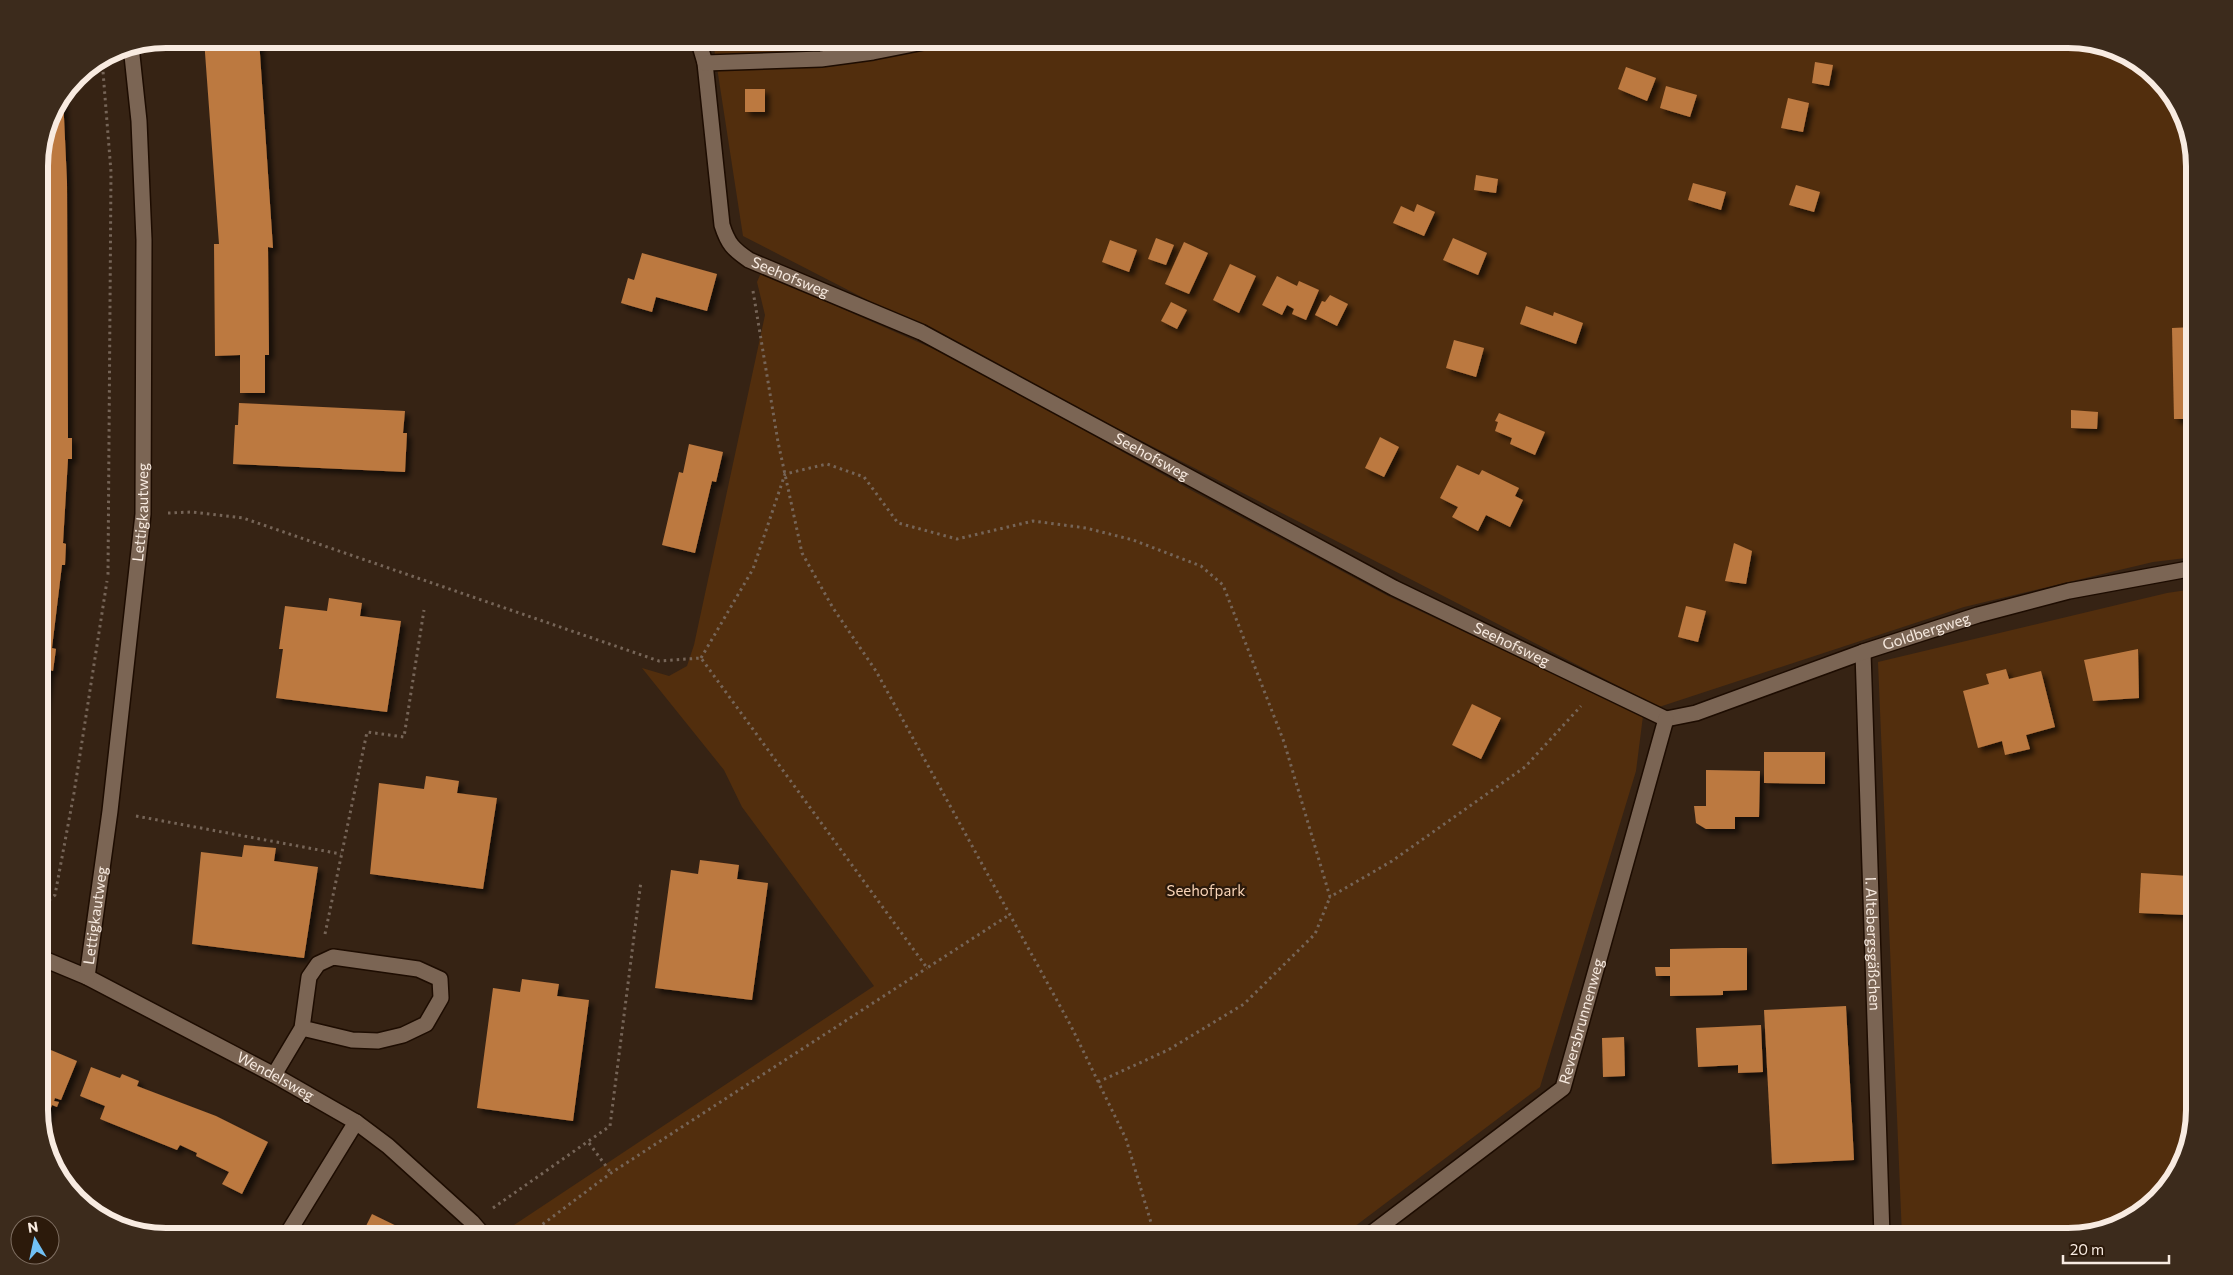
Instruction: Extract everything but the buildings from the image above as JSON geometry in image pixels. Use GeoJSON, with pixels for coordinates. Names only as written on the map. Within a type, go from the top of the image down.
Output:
{"type":"FeatureCollection","features":[{"type":"Feature","properties":{"kind":"street","name":"Seehofsweg"},"geometry":{"type":"LineString","coordinates":[[701,48],[705,63],[722,225],[727,240],[735,251],[749,260],[921,332],[1394,588],[1666,718]]}},
{"type":"Feature","properties":{"kind":"street"},"geometry":{"type":"LineString","coordinates":[[705,63],[821,59],[893,48]]}},
{"type":"Feature","properties":{"kind":"street","name":"Lettigkautweg"},"geometry":{"type":"LineString","coordinates":[[87,977],[110,811],[143,514],[144,240],[139,121],[131,53]]}},
{"type":"Feature","properties":{"kind":"street","name":"Goldbergweg"},"geometry":{"type":"LineString","coordinates":[[1666,718],[1696,713],[1863,652],[1978,615],[2069,591],[2185,570]]}},
{"type":"Feature","properties":{"kind":"street","name":"I. Altebergsgäßchen"},"geometry":{"type":"LineString","coordinates":[[1863,652],[1882,1228]]}},
{"type":"Feature","properties":{"kind":"street","name":"Reversbrunnenweg"},"geometry":{"type":"LineString","coordinates":[[1379,1228],[1563,1088],[1666,718]]}},
{"type":"Feature","properties":{"kind":"street"},"geometry":{"type":"LineString","coordinates":[[274,1075],[302,1028],[309,977],[318,964],[333,957],[418,969],[440,979],[441,998],[426,1024],[403,1035],[378,1041],[352,1040],[302,1028]]}},
{"type":"Feature","properties":{"kind":"street","name":"Wendelsweg"},"geometry":{"type":"LineString","coordinates":[[48,962],[87,977],[274,1075],[356,1122],[388,1146],[477,1228]]}},
{"type":"Feature","properties":{"kind":"street"},"geometry":{"type":"LineString","coordinates":[[291,1228],[356,1122]]}},
{"type":"Feature","properties":{"kind":"path"},"geometry":{"type":"LineString","coordinates":[[48,901],[55,895],[74,793],[108,575],[111,172],[103,65]]}},
{"type":"Feature","properties":{"kind":"path"},"geometry":{"type":"LineString","coordinates":[[749,260],[778,442],[802,553],[833,608],[876,671],[1071,1026],[1126,1139],[1153,1228]]}},
{"type":"Feature","properties":{"kind":"path"},"geometry":{"type":"LineString","coordinates":[[785,474],[828,464],[864,476],[898,523],[957,539],[1033,521],[1086,528],[1124,538],[1201,566],[1223,585],[1284,742],[1330,897]]}},
{"type":"Feature","properties":{"kind":"path"},"geometry":{"type":"LineString","coordinates":[[702,658],[753,570],[785,474]]}},
{"type":"Feature","properties":{"kind":"path"},"geometry":{"type":"LineString","coordinates":[[192,512],[243,518],[659,661],[702,658]]}},
{"type":"Feature","properties":{"kind":"path"},"geometry":{"type":"LineString","coordinates":[[318,964],[367,732],[404,737],[424,610]]}},
{"type":"Feature","properties":{"kind":"path"},"geometry":{"type":"LineString","coordinates":[[702,658],[927,968]]}},
{"type":"Feature","properties":{"kind":"path"},"geometry":{"type":"LineString","coordinates":[[1098,1082],[1168,1050],[1244,1004],[1315,934],[1330,897],[1392,861],[1525,767],[1600,686]]}},
{"type":"Feature","properties":{"kind":"path"},"geometry":{"type":"LineString","coordinates":[[110,811],[341,854]]}},
{"type":"Feature","properties":{"kind":"path"},"geometry":{"type":"LineString","coordinates":[[472,1222],[589,1143],[610,1126],[641,882]]}},
{"type":"Feature","properties":{"kind":"path"},"geometry":{"type":"LineString","coordinates":[[539,1228],[612,1173],[1009,915]]}},
{"type":"Feature","properties":{"kind":"path"},"geometry":{"type":"LineString","coordinates":[[589,1143],[612,1173]]}},
{"type":"Feature","properties":{"kind":"green space"},"geometry":{"type":"Polygon","coordinates":[[[714,48],[2068,48],[2098,52],[2113,56],[2126,63],[2151,82],[2170,107],[2177,120],[2183,142],[2185,158],[2185,558],[2153,562],[1964,607],[1659,707],[743,236],[714,48]]]}},
{"type":"Feature","properties":{"kind":"green space","name":"Seehofpark"},"geometry":{"type":"Polygon","coordinates":[[[761,273],[959,360],[1187,488],[1388,596],[1643,716],[1636,771],[1540,1087],[1353,1228],[510,1228],[874,986],[742,807],[724,770],[642,668],[669,676],[687,666],[694,645],[765,315],[757,282],[761,273]]]}},
{"type":"Feature","properties":{"kind":"green space"},"geometry":{"type":"Polygon","coordinates":[[[2185,590],[2186,1110],[2177,1155],[2170,1168],[2151,1193],[2126,1212],[2113,1219],[2098,1223],[2068,1228],[1902,1228],[1878,662],[2167,593],[2185,590]]]}}]}
